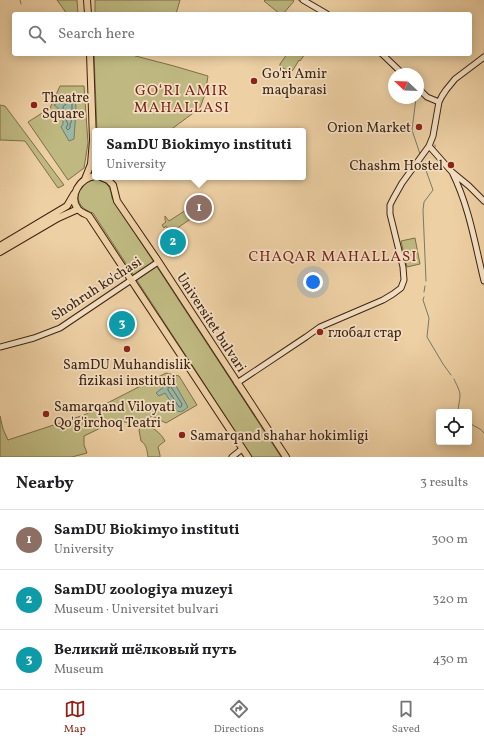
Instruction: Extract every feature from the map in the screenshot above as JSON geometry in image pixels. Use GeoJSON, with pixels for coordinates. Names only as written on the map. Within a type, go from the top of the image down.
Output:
{"type":"FeatureCollection","features":[{"type":"Feature","properties":{"kind":"main road"},"geometry":{"type":"LineString","coordinates":[[87,0],[88,12]]}},
{"type":"Feature","properties":{"kind":"main road"},"geometry":{"type":"LineString","coordinates":[[303,0],[324,12]]}},
{"type":"Feature","properties":{"kind":"main road"},"geometry":{"type":"LineString","coordinates":[[90,56],[93,128]]}},
{"type":"Feature","properties":{"kind":"main road"},"geometry":{"type":"LineString","coordinates":[[384,56],[397,68]]}},
{"type":"Feature","properties":{"kind":"main road"},"geometry":{"type":"LineString","coordinates":[[237,383],[306,338],[320,327],[382,300],[396,292],[403,285],[403,267],[390,214],[390,205],[396,193],[429,146],[433,136],[439,102],[442,96],[450,84],[466,70],[483,59]]}},
{"type":"Feature","properties":{"kind":"main road"},"geometry":{"type":"LineString","coordinates":[[424,94],[427,97],[439,102]]}},
{"type":"Feature","properties":{"kind":"main road"},"geometry":{"type":"LineString","coordinates":[[429,146],[452,172],[484,201]]}},
{"type":"Feature","properties":{"kind":"main road"},"geometry":{"type":"LineString","coordinates":[[0,246],[67,206],[79,185],[85,179],[91,164],[92,152]]}},
{"type":"Feature","properties":{"kind":"main road"},"geometry":{"type":"LineString","coordinates":[[452,172],[461,193],[469,219],[484,280]]}},
{"type":"Feature","properties":{"kind":"main road"},"geometry":{"type":"LineString","coordinates":[[85,179],[92,177]]}},
{"type":"Feature","properties":{"kind":"main road","name":"Universitet bulvari"},"geometry":{"type":"LineString","coordinates":[[106,180],[113,185],[117,201],[286,457]]}},
{"type":"Feature","properties":{"kind":"main road"},"geometry":{"type":"LineString","coordinates":[[75,193],[75,201],[78,209],[89,216],[248,457]]}},
{"type":"Feature","properties":{"kind":"main road"},"geometry":{"type":"LineString","coordinates":[[0,252],[67,213],[78,209]]}},
{"type":"Feature","properties":{"kind":"main road"},"geometry":{"type":"LineString","coordinates":[[67,213],[89,216]]}},
{"type":"Feature","properties":{"kind":"main road","name":"Shohruh ko'chasi"},"geometry":{"type":"LineString","coordinates":[[0,347],[34,338],[60,328],[158,262]]}},
{"type":"Feature","properties":{"kind":"main road"},"geometry":{"type":"LineString","coordinates":[[232,457],[242,449]]}},
{"type":"Feature","properties":{"kind":"shaded area"},"geometry":{"type":"Polygon","coordinates":[[[57,0],[77,0],[78,12],[66,12],[57,0]]]}},
{"type":"Feature","properties":{"kind":"shaded area"},"geometry":{"type":"Polygon","coordinates":[[[95,0],[180,0],[177,12],[95,12],[95,0]]]}},
{"type":"Feature","properties":{"kind":"shaded area"},"geometry":{"type":"Polygon","coordinates":[[[264,1],[294,1],[285,12],[278,12],[264,1]]]}},
{"type":"Feature","properties":{"kind":"shaded area"},"geometry":{"type":"Polygon","coordinates":[[[94,56],[136,56],[208,76],[205,94],[200,108],[173,128],[97,128],[94,56]]]}},
{"type":"Feature","properties":{"kind":"shaded area"},"geometry":{"type":"Polygon","coordinates":[[[286,56],[304,56],[290,72],[280,66],[286,56]]]}},
{"type":"Feature","properties":{"kind":"shaded area"},"geometry":{"type":"Polygon","coordinates":[[[60,86],[84,86],[88,143],[84,168],[68,180],[28,122],[50,108],[60,86]]]}},
{"type":"Feature","properties":{"kind":"shaded area"},"geometry":{"type":"Polygon","coordinates":[[[0,105],[5,106],[64,185],[58,188],[25,141],[0,140],[0,105]]]}},
{"type":"Feature","properties":{"kind":"shaded area"},"geometry":{"type":"Polygon","coordinates":[[[92,180],[102,180],[107,184],[112,198],[281,457],[252,457],[93,213],[89,212],[80,204],[78,200],[79,192],[81,187],[92,180]]]}},
{"type":"Feature","properties":{"kind":"shaded area"},"geometry":{"type":"Polygon","coordinates":[[[186,210],[192,218],[171,234],[166,226],[164,228],[162,225],[166,222],[165,216],[169,221],[186,210]]]}},
{"type":"Feature","properties":{"kind":"shaded area"},"geometry":{"type":"Polygon","coordinates":[[[415,238],[420,264],[407,267],[401,241],[415,238]]]}},
{"type":"Feature","properties":{"kind":"shaded area"},"geometry":{"type":"Polygon","coordinates":[[[166,373],[179,376],[197,405],[166,423],[152,416],[144,421],[133,424],[117,420],[84,436],[84,445],[87,453],[72,457],[0,457],[0,416],[3,429],[8,440],[84,415],[166,373]]]}},
{"type":"Feature","properties":{"kind":"shaded area"},"geometry":{"type":"Polygon","coordinates":[[[144,423],[156,430],[165,441],[158,447],[160,457],[148,457],[146,446],[141,441],[139,430],[144,423]]]}},
{"type":"Feature","properties":{"kind":"water"},"geometry":{"type":"Polygon","coordinates":[[[75,96],[76,109],[74,139],[69,141],[61,127],[63,121],[60,117],[60,110],[54,105],[75,96]]]}},
{"type":"Feature","properties":{"kind":"water"},"geometry":{"type":"Polygon","coordinates":[[[170,382],[175,384],[188,407],[182,411],[177,411],[165,393],[159,396],[156,393],[170,382]]]}},
{"type":"Feature","properties":{"kind":"waterway"},"geometry":{"type":"LineString","coordinates":[[20,0],[21,4]]}},
{"type":"Feature","properties":{"kind":"waterway"},"geometry":{"type":"LineString","coordinates":[[298,0],[302,2]]}},
{"type":"Feature","properties":{"kind":"waterway"},"geometry":{"type":"LineString","coordinates":[[380,56],[392,68]]}},
{"type":"Feature","properties":{"kind":"waterway"},"geometry":{"type":"LineString","coordinates":[[415,104],[412,130],[420,154]]}},
{"type":"Feature","properties":{"kind":"waterway"},"geometry":{"type":"LineString","coordinates":[[423,162],[433,190],[424,202],[423,210],[426,281]]}},
{"type":"Feature","properties":{"kind":"waterway"},"geometry":{"type":"LineString","coordinates":[[424,292],[425,286]]}},
{"type":"Feature","properties":{"kind":"waterway"},"geometry":{"type":"LineString","coordinates":[[134,291],[171,345]]}},
{"type":"Feature","properties":{"kind":"waterway"},"geometry":{"type":"LineString","coordinates":[[424,297],[423,300],[429,318],[427,337],[451,375]]}},
{"type":"Feature","properties":{"kind":"waterway"},"geometry":{"type":"LineString","coordinates":[[191,376],[237,446]]}},
{"type":"Feature","properties":{"kind":"waterway"},"geometry":{"type":"LineString","coordinates":[[454,379],[460,393],[458,409]]}},
{"type":"Feature","properties":{"kind":"waterway"},"geometry":{"type":"LineString","coordinates":[[472,425],[484,433]]}},
{"type":"Feature","properties":{"kind":"waterway"},"geometry":{"type":"LineString","coordinates":[[241,453],[244,457]]}},
{"type":"Feature","properties":{"kind":"place","name":"Go'ri Amir maqbarasi"},"geometry":{"type":"Point","coordinates":[254,81]}},
{"type":"Feature","properties":{"kind":"place","name":"Theatre Square"},"geometry":{"type":"Point","coordinates":[34,105]}},
{"type":"Feature","properties":{"kind":"place","name":"Orion Market"},"geometry":{"type":"Point","coordinates":[419,127]}},
{"type":"Feature","properties":{"kind":"place","name":"Chashm Hostel"},"geometry":{"type":"Point","coordinates":[451,165]}},
{"type":"Feature","properties":{"kind":"place","name":"SamDU Biokimyo instituti"},"geometry":{"type":"Point","coordinates":[199,208]}},
{"type":"Feature","properties":{"kind":"place","name":"SamDU zoologiya muzeyi"},"geometry":{"type":"Point","coordinates":[173,242]}},
{"type":"Feature","properties":{"kind":"place","name":"Великий шёлковый путь"},"geometry":{"type":"Point","coordinates":[122,324]}},
{"type":"Feature","properties":{"kind":"place","name":"глобал стар"},"geometry":{"type":"Point","coordinates":[320,332]}},
{"type":"Feature","properties":{"kind":"place","name":"SamDU Muhandislik fizikasi instituti"},"geometry":{"type":"Point","coordinates":[127,349]}},
{"type":"Feature","properties":{"kind":"place","name":"Samarqand Viloyati Qo'g'irchoq Teatri"},"geometry":{"type":"Point","coordinates":[46,414]}},
{"type":"Feature","properties":{"kind":"place","name":"Samarqand shahar hokimligi"},"geometry":{"type":"Point","coordinates":[182,435]}},
{"type":"Feature","properties":{"kind":"district","name":"GO‘RI AMIR MAHALLASI"},"geometry":{"type":"Point","coordinates":[182,98]}},
{"type":"Feature","properties":{"kind":"district","name":"CHAQAR MAHALLASI"},"geometry":{"type":"Point","coordinates":[333,256]}}]}
